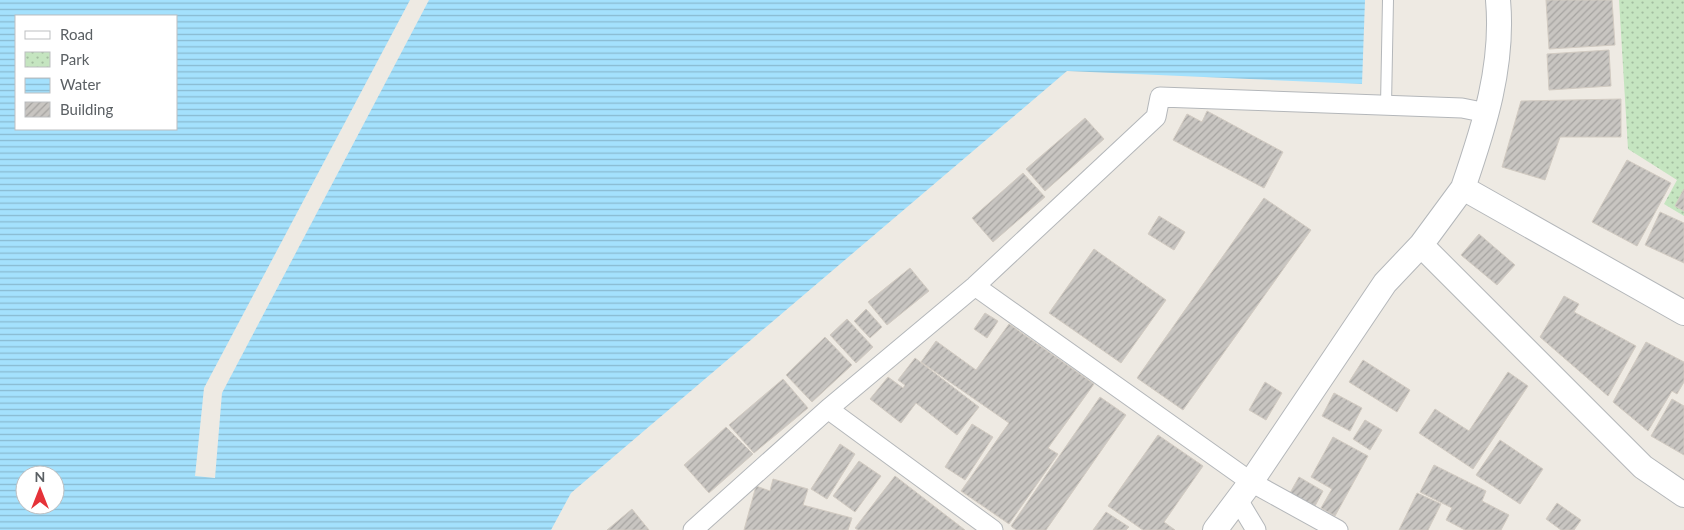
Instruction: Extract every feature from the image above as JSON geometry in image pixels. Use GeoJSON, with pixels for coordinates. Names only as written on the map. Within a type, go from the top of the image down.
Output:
{"type":"FeatureCollection","features":[{"type":"Feature","properties":{"kind":"street"},"geometry":{"type":"LineString","coordinates":[[1215,530],[1244,491],[1385,283],[1421,245],[1463,188],[1480,138],[1496,73],[1500,23],[1498,0]]}},
{"type":"Feature","properties":{"kind":"street"},"geometry":{"type":"LineString","coordinates":[[693,530],[828,409],[975,286],[1156,117],[1160,97],[1462,108],[1487,113]]}},
{"type":"Feature","properties":{"kind":"street"},"geometry":{"type":"LineString","coordinates":[[1463,188],[1684,313]]}},
{"type":"Feature","properties":{"kind":"street"},"geometry":{"type":"LineString","coordinates":[[1421,245],[1643,467],[1684,495]]}},
{"type":"Feature","properties":{"kind":"street"},"geometry":{"type":"LineString","coordinates":[[975,286],[1244,491],[1338,530]]}},
{"type":"Feature","properties":{"kind":"street"},"geometry":{"type":"LineString","coordinates":[[828,409],[993,530]]}},
{"type":"Feature","properties":{"kind":"street"},"geometry":{"type":"LineString","coordinates":[[1244,491],[1256,530]]}},
{"type":"Feature","properties":{"kind":"lane"},"geometry":{"type":"LineString","coordinates":[[1386,105],[1388,0]]}},
{"type":"Feature","properties":{"kind":"green space"},"geometry":{"type":"Polygon","coordinates":[[[1619,0],[1684,0],[1684,216],[1664,204],[1677,180],[1628,149],[1619,0]]]}},
{"type":"Feature","properties":{"kind":"water"},"geometry":{"type":"Polygon","coordinates":[[[0,0],[1365,0],[1362,84],[1067,71],[571,493],[551,530],[0,530],[0,0]]]}},
{"type":"Feature","properties":{"kind":"pier"},"geometry":{"type":"Polygon","coordinates":[[[410,0],[429,0],[222,393],[215,478],[195,476],[204,388],[410,0]]]}},
{"type":"Feature","properties":{"kind":"building"},"geometry":{"type":"Polygon","coordinates":[[[1546,0],[1612,0],[1615,45],[1549,49],[1546,0]]]}},
{"type":"Feature","properties":{"kind":"building"},"geometry":{"type":"Polygon","coordinates":[[[1609,50],[1611,86],[1549,90],[1547,54],[1609,50]]]}},
{"type":"Feature","properties":{"kind":"building"},"geometry":{"type":"Polygon","coordinates":[[[1621,99],[1621,137],[1560,137],[1545,180],[1502,167],[1521,101],[1621,99]]]}},
{"type":"Feature","properties":{"kind":"building"},"geometry":{"type":"Polygon","coordinates":[[[1207,111],[1283,152],[1264,188],[1173,140],[1187,114],[1202,122],[1207,111]]]}},
{"type":"Feature","properties":{"kind":"building"},"geometry":{"type":"Polygon","coordinates":[[[1085,118],[1104,139],[1045,191],[1026,169],[1085,118]]]}},
{"type":"Feature","properties":{"kind":"building"},"geometry":{"type":"Polygon","coordinates":[[[1627,160],[1671,183],[1637,246],[1592,222],[1627,160]]]}},
{"type":"Feature","properties":{"kind":"building"},"geometry":{"type":"Polygon","coordinates":[[[1023,173],[1045,197],[993,242],[972,218],[1023,173]]]}},
{"type":"Feature","properties":{"kind":"building"},"geometry":{"type":"Polygon","coordinates":[[[1684,189],[1684,211],[1675,206],[1684,189]]]}},
{"type":"Feature","properties":{"kind":"building"},"geometry":{"type":"Polygon","coordinates":[[[1264,198],[1311,230],[1183,410],[1137,378],[1264,198]]]}},
{"type":"Feature","properties":{"kind":"building"},"geometry":{"type":"Polygon","coordinates":[[[1660,212],[1684,223],[1684,263],[1645,245],[1660,212]]]}},
{"type":"Feature","properties":{"kind":"building"},"geometry":{"type":"Polygon","coordinates":[[[1159,216],[1185,232],[1174,250],[1148,234],[1159,216]]]}},
{"type":"Feature","properties":{"kind":"building"},"geometry":{"type":"Polygon","coordinates":[[[1479,234],[1515,265],[1497,285],[1461,255],[1479,234]]]}},
{"type":"Feature","properties":{"kind":"building"},"geometry":{"type":"Polygon","coordinates":[[[1094,249],[1166,300],[1121,363],[1049,313],[1094,249]]]}},
{"type":"Feature","properties":{"kind":"building"},"geometry":{"type":"Polygon","coordinates":[[[910,268],[929,291],[887,325],[868,302],[910,268]]]}},
{"type":"Feature","properties":{"kind":"building"},"geometry":{"type":"Polygon","coordinates":[[[1564,296],[1579,304],[1574,312],[1636,346],[1608,396],[1540,337],[1564,296]]]}},
{"type":"Feature","properties":{"kind":"building"},"geometry":{"type":"Polygon","coordinates":[[[866,309],[882,327],[870,338],[854,321],[866,309]]]}},
{"type":"Feature","properties":{"kind":"building"},"geometry":{"type":"Polygon","coordinates":[[[985,313],[998,321],[987,338],[974,329],[985,313]]]}},
{"type":"Feature","properties":{"kind":"building"},"geometry":{"type":"Polygon","coordinates":[[[847,319],[873,347],[856,363],[830,335],[847,319]]]}},
{"type":"Feature","properties":{"kind":"building"},"geometry":{"type":"Polygon","coordinates":[[[1009,324],[1094,384],[1048,448],[1058,454],[1009,524],[961,491],[1009,423],[921,362],[936,341],[976,370],[1009,324]]]}},
{"type":"Feature","properties":{"kind":"building"},"geometry":{"type":"Polygon","coordinates":[[[825,337],[852,365],[812,402],[786,375],[825,337]]]}},
{"type":"Feature","properties":{"kind":"building"},"geometry":{"type":"Polygon","coordinates":[[[1646,342],[1684,362],[1684,382],[1677,394],[1672,391],[1648,431],[1613,402],[1646,342]]]}},
{"type":"Feature","properties":{"kind":"building"},"geometry":{"type":"Polygon","coordinates":[[[915,358],[979,407],[957,435],[916,403],[901,423],[870,399],[888,377],[903,388],[905,385],[898,380],[915,358]]]}},
{"type":"Feature","properties":{"kind":"building"},"geometry":{"type":"Polygon","coordinates":[[[1363,360],[1410,390],[1397,412],[1349,382],[1363,360]]]}},
{"type":"Feature","properties":{"kind":"building"},"geometry":{"type":"Polygon","coordinates":[[[1508,372],[1528,386],[1473,469],[1419,433],[1435,409],[1469,431],[1508,372]]]}},
{"type":"Feature","properties":{"kind":"building"},"geometry":{"type":"Polygon","coordinates":[[[783,379],[808,408],[754,453],[729,425],[783,379]]]}},
{"type":"Feature","properties":{"kind":"building"},"geometry":{"type":"Polygon","coordinates":[[[1265,382],[1282,393],[1266,420],[1249,410],[1265,382]]]}},
{"type":"Feature","properties":{"kind":"building"},"geometry":{"type":"Polygon","coordinates":[[[1334,393],[1362,408],[1350,431],[1322,416],[1334,393]]]}},
{"type":"Feature","properties":{"kind":"building"},"geometry":{"type":"Polygon","coordinates":[[[1100,397],[1126,415],[1046,530],[1016,530],[1011,526],[1100,397]]]}},
{"type":"Feature","properties":{"kind":"building"},"geometry":{"type":"Polygon","coordinates":[[[1672,399],[1684,406],[1684,455],[1651,436],[1672,399]]]}},
{"type":"Feature","properties":{"kind":"building"},"geometry":{"type":"Polygon","coordinates":[[[1365,420],[1382,430],[1370,450],[1353,439],[1365,420]]]}},
{"type":"Feature","properties":{"kind":"building"},"geometry":{"type":"Polygon","coordinates":[[[972,424],[993,437],[965,480],[945,467],[972,424]]]}},
{"type":"Feature","properties":{"kind":"building"},"geometry":{"type":"Polygon","coordinates":[[[726,427],[753,454],[709,493],[684,465],[726,427]]]}},
{"type":"Feature","properties":{"kind":"building"},"geometry":{"type":"Polygon","coordinates":[[[1158,435],[1203,466],[1164,522],[1175,530],[1143,530],[1108,506],[1158,435]]]}},
{"type":"Feature","properties":{"kind":"building"},"geometry":{"type":"Polygon","coordinates":[[[1333,437],[1368,456],[1335,516],[1321,508],[1332,489],[1311,477],[1333,437]]]}},
{"type":"Feature","properties":{"kind":"building"},"geometry":{"type":"Polygon","coordinates":[[[1500,440],[1543,469],[1520,504],[1476,475],[1500,440]]]}},
{"type":"Feature","properties":{"kind":"building"},"geometry":{"type":"Polygon","coordinates":[[[840,444],[855,454],[827,499],[811,489],[840,444]]]}},
{"type":"Feature","properties":{"kind":"building"},"geometry":{"type":"Polygon","coordinates":[[[859,461],[881,476],[855,512],[833,496],[859,461]]]}},
{"type":"Feature","properties":{"kind":"building"},"geometry":{"type":"Polygon","coordinates":[[[1434,465],[1486,491],[1482,501],[1509,515],[1501,530],[1465,530],[1446,520],[1452,508],[1420,492],[1434,465]]]}},
{"type":"Feature","properties":{"kind":"building"},"geometry":{"type":"Polygon","coordinates":[[[895,476],[965,530],[858,530],[855,528],[895,476]]]}},
{"type":"Feature","properties":{"kind":"building"},"geometry":{"type":"Polygon","coordinates":[[[1299,477],[1323,491],[1315,506],[1290,493],[1299,477]]]}},
{"type":"Feature","properties":{"kind":"building"},"geometry":{"type":"Polygon","coordinates":[[[773,479],[808,489],[803,505],[852,518],[848,530],[744,530],[756,486],[770,491],[773,479]]]}},
{"type":"Feature","properties":{"kind":"building"},"geometry":{"type":"Polygon","coordinates":[[[1417,493],[1441,504],[1428,530],[1399,530],[1417,493]]]}},
{"type":"Feature","properties":{"kind":"building"},"geometry":{"type":"Polygon","coordinates":[[[1557,503],[1581,520],[1574,530],[1561,530],[1546,519],[1557,503]]]}},
{"type":"Feature","properties":{"kind":"building"},"geometry":{"type":"Polygon","coordinates":[[[632,509],[649,530],[607,530],[632,509]]]}},
{"type":"Feature","properties":{"kind":"building"},"geometry":{"type":"Polygon","coordinates":[[[1106,512],[1129,527],[1126,530],[1093,530],[1106,512]]]}}]}
